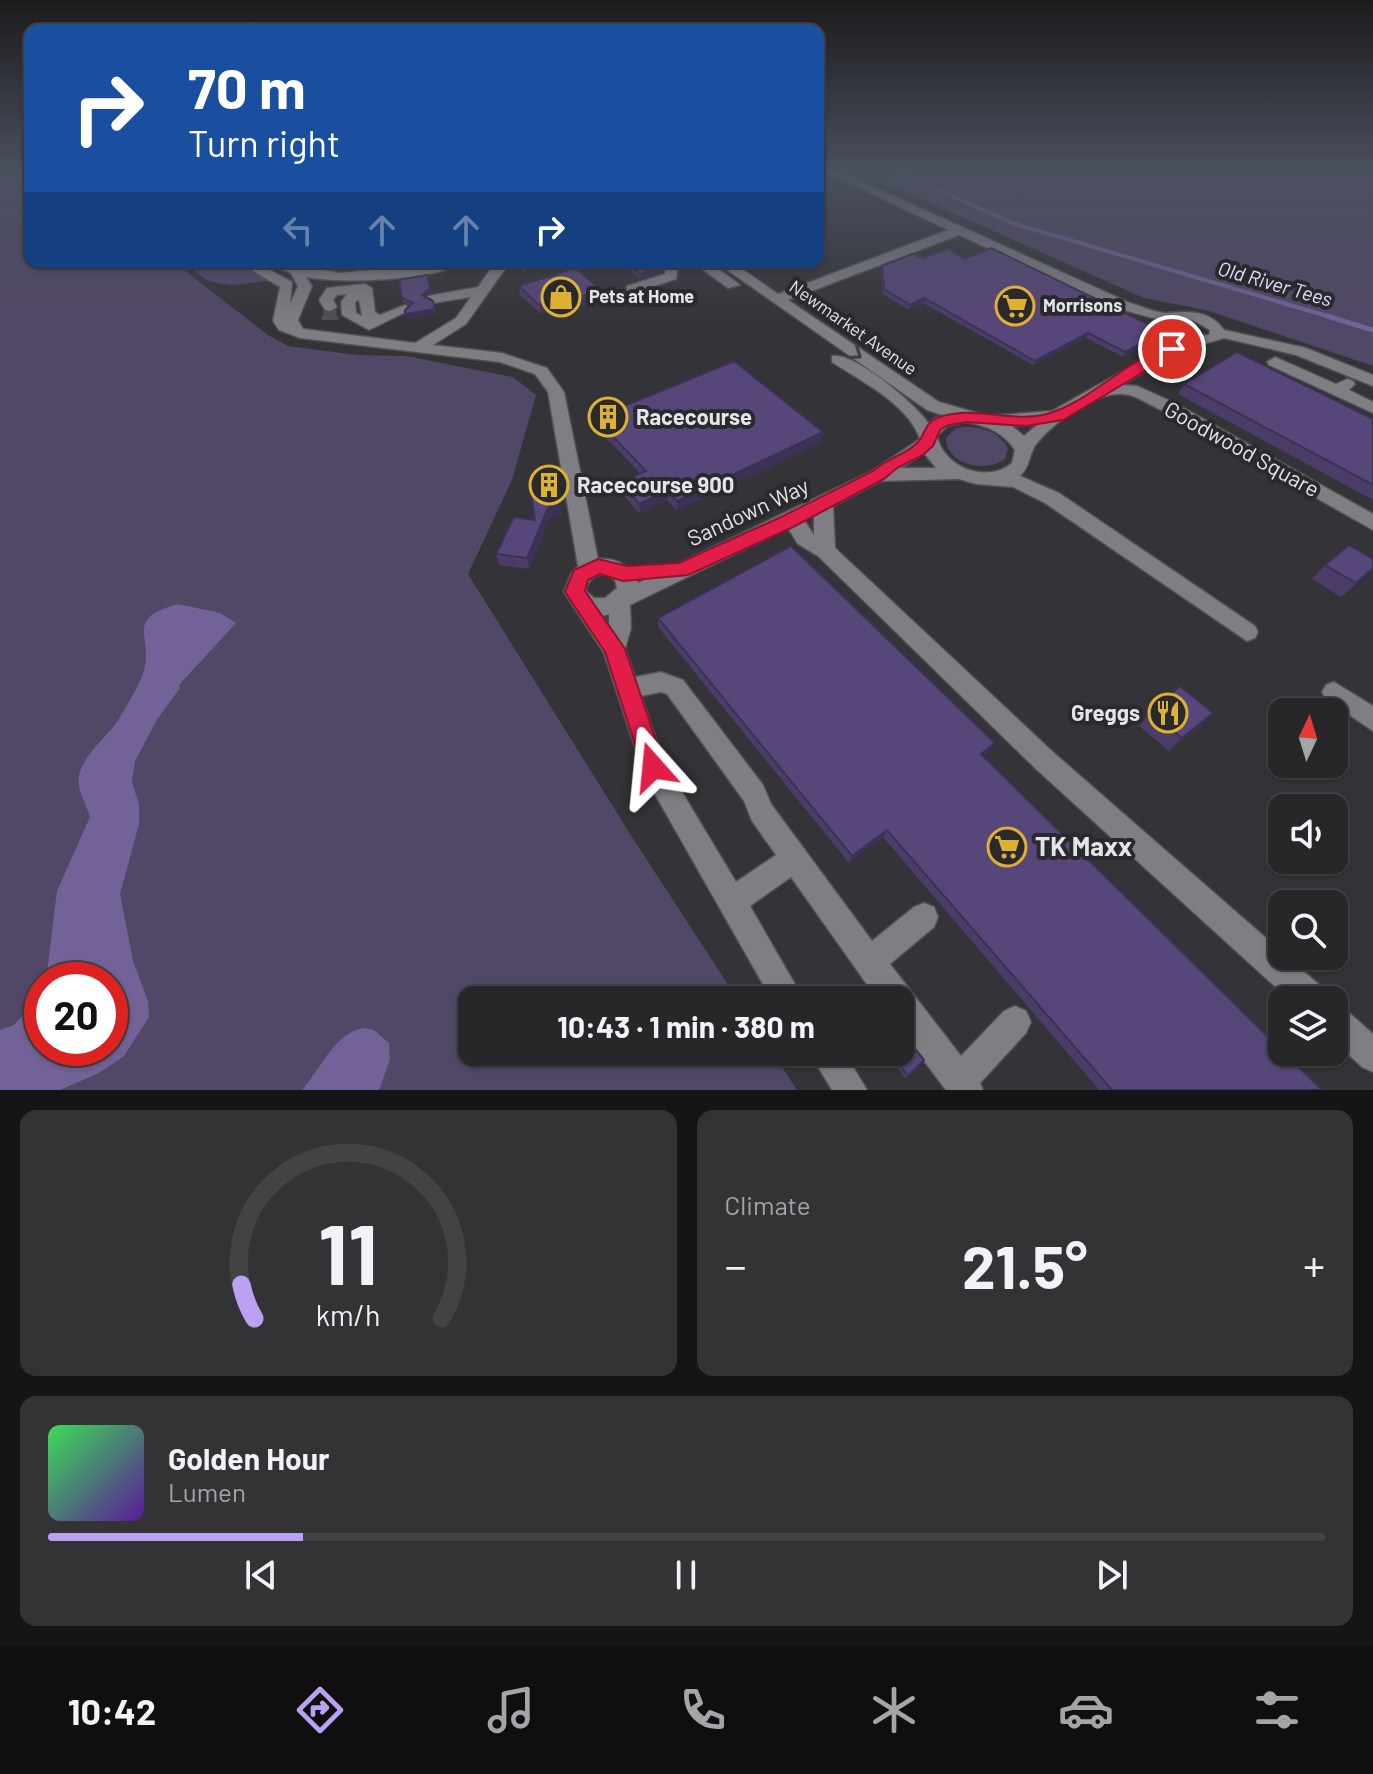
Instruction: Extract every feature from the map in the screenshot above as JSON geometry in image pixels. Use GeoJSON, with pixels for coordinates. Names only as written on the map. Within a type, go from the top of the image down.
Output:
{"type":"FeatureCollection","features":[{"type":"Feature","properties":{"kind":"street"},"geometry":{"type":"LineString","coordinates":[[939,222],[1169,324],[1183,338],[1213,337],[1301,351],[1366,378]]}},
{"type":"Feature","properties":{"kind":"street"},"geometry":{"type":"LineString","coordinates":[[777,299],[960,230]]}},
{"type":"Feature","properties":{"kind":"street"},"geometry":{"type":"LineString","coordinates":[[256,268],[287,285],[280,321],[284,327],[345,341],[502,358],[541,371],[556,392],[589,569]]}},
{"type":"Feature","properties":{"kind":"street"},"geometry":{"type":"LineString","coordinates":[[288,268],[360,277],[427,268]]}},
{"type":"Feature","properties":{"kind":"street"},"geometry":{"type":"LineString","coordinates":[[417,349],[461,321],[498,268]]}},
{"type":"Feature","properties":{"kind":"street"},"geometry":{"type":"LineString","coordinates":[[632,289],[671,276],[673,268]]}},
{"type":"Feature","properties":{"kind":"street","name":"Newmarket Avenue"},"geometry":{"type":"LineString","coordinates":[[709,268],[907,406],[919,417],[928,439]]}},
{"type":"Feature","properties":{"kind":"street","name":"Newmarket Avenue"},"geometry":{"type":"LineString","coordinates":[[732,268],[933,406],[975,418]]}},
{"type":"Feature","properties":{"kind":"street"},"geometry":{"type":"LineString","coordinates":[[296,271],[305,286],[291,320],[297,331]]}},
{"type":"Feature","properties":{"kind":"street"},"geometry":{"type":"LineString","coordinates":[[833,278],[852,290]]}},
{"type":"Feature","properties":{"kind":"street"},"geometry":{"type":"LineString","coordinates":[[365,288],[367,295],[353,296],[348,302],[349,315],[371,323],[329,325],[326,300],[329,294],[338,289],[365,288]]}},
{"type":"Feature","properties":{"kind":"street"},"geometry":{"type":"LineString","coordinates":[[433,299],[481,291]]}},
{"type":"Feature","properties":{"kind":"street"},"geometry":{"type":"LineString","coordinates":[[345,341],[371,323],[405,309]]}},
{"type":"Feature","properties":{"kind":"street"},"geometry":{"type":"LineString","coordinates":[[1169,324],[1180,314],[1197,317],[1212,324],[1213,337]]}},
{"type":"Feature","properties":{"kind":"street"},"geometry":{"type":"LineString","coordinates":[[1169,324],[1172,349]]}},
{"type":"Feature","properties":{"kind":"street"},"geometry":{"type":"LineString","coordinates":[[999,478],[1013,473],[1022,465],[1029,441],[1057,416],[1172,349],[1213,337]]}},
{"type":"Feature","properties":{"kind":"street"},"geometry":{"type":"LineString","coordinates":[[1275,362],[1373,408]]}},
{"type":"Feature","properties":{"kind":"street"},"geometry":{"type":"LineString","coordinates":[[1337,391],[1366,378]]}},
{"type":"Feature","properties":{"kind":"street","name":"Goodwood Square"},"geometry":{"type":"LineString","coordinates":[[1106,390],[1131,390],[1169,407],[1373,523]]}},
{"type":"Feature","properties":{"kind":"street"},"geometry":{"type":"LineString","coordinates":[[964,475],[946,467],[933,455],[928,439],[941,422],[975,418],[1026,421],[1057,416]]}},
{"type":"Feature","properties":{"kind":"street"},"geometry":{"type":"LineString","coordinates":[[975,418],[1015,436],[1024,450]]}},
{"type":"Feature","properties":{"kind":"street","name":"Sandown Way"},"geometry":{"type":"LineString","coordinates":[[621,600],[878,475],[928,439]]}},
{"type":"Feature","properties":{"kind":"street"},"geometry":{"type":"LineString","coordinates":[[878,475],[934,472],[999,478],[1030,486],[1247,632]]}},
{"type":"Feature","properties":{"kind":"street"},"geometry":{"type":"LineString","coordinates":[[823,503],[825,551]]}},
{"type":"Feature","properties":{"kind":"street"},"geometry":{"type":"LineString","coordinates":[[794,518],[798,531],[807,542],[825,551],[1045,761],[1297,986]]}},
{"type":"Feature","properties":{"kind":"street"},"geometry":{"type":"LineString","coordinates":[[681,570],[623,573],[607,566],[589,569],[575,584],[579,600],[614,649],[653,767],[781,986]]}},
{"type":"Feature","properties":{"kind":"street"},"geometry":{"type":"LineString","coordinates":[[614,649],[620,628],[621,600],[628,590],[628,581],[623,573]]}},
{"type":"Feature","properties":{"kind":"street"},"geometry":{"type":"LineString","coordinates":[[579,600],[598,608],[621,600]]}},
{"type":"Feature","properties":{"kind":"street"},"geometry":{"type":"LineString","coordinates":[[628,688],[661,682],[675,687],[754,794],[761,812],[886,986]]}},
{"type":"Feature","properties":{"kind":"street"},"geometry":{"type":"LineString","coordinates":[[1334,692],[1373,720]]}},
{"type":"Feature","properties":{"kind":"street"},"geometry":{"type":"LineString","coordinates":[[731,902],[794,859]]}},
{"type":"Feature","properties":{"kind":"street"},"geometry":{"type":"LineString","coordinates":[[869,962],[924,917]]}},
{"type":"Feature","properties":{"kind":"street"},"geometry":{"type":"LineString","coordinates":[[914,1023],[963,1086],[1015,1022]]}},
{"type":"Feature","properties":{"kind":"street"},"geometry":{"type":"LineString","coordinates":[[1348,1033],[1373,1056]]}},
{"type":"Feature","properties":{"kind":"street"},"geometry":{"type":"LineString","coordinates":[[835,1066],[851,1090]]}},
{"type":"Feature","properties":{"kind":"shaded area"},"geometry":{"type":"Polygon","coordinates":[[[0,222],[24,222],[24,268],[182,268],[268,335],[288,346],[357,355],[406,356],[513,377],[536,395],[512,480],[468,574],[729,986],[458,986],[458,1066],[781,1066],[797,1090],[0,1090],[0,222]]]}},
{"type":"Feature","properties":{"kind":"shaded area"},"geometry":{"type":"Polygon","coordinates":[[[973,222],[1373,222],[1373,366],[1206,310],[1144,298],[973,222]]]}},
{"type":"Feature","properties":{"kind":"shaded area"},"geometry":{"type":"Polygon","coordinates":[[[192,268],[247,268],[273,280],[216,283],[192,268]]]}},
{"type":"Feature","properties":{"kind":"shaded area"},"geometry":{"type":"Polygon","coordinates":[[[962,427],[976,427],[995,434],[1008,449],[1005,459],[988,466],[960,461],[948,448],[946,438],[962,427]]]}},
{"type":"Feature","properties":{"kind":"shaded area"},"geometry":{"type":"Polygon","coordinates":[[[178,604],[220,613],[236,623],[179,685],[135,761],[132,782],[139,804],[139,824],[120,894],[133,961],[148,1001],[149,1017],[128,1050],[128,962],[48,962],[57,891],[90,817],[79,786],[79,775],[91,753],[119,719],[140,681],[145,666],[145,624],[160,610],[178,604]]]}},
{"type":"Feature","properties":{"kind":"shaded area"},"geometry":{"type":"Polygon","coordinates":[[[24,1014],[24,1066],[109,1066],[60,1090],[0,1090],[0,1030],[14,1025],[24,1014]]]}},
{"type":"Feature","properties":{"kind":"shaded area"},"geometry":{"type":"Polygon","coordinates":[[[364,1028],[374,1030],[389,1043],[390,1060],[379,1090],[302,1090],[336,1044],[364,1028]]]}},
{"type":"Feature","properties":{"kind":"building","name":"Morrisons"},"geometry":{"type":"Polygon","coordinates":[[[991,248],[1164,332],[1125,352],[1088,333],[1035,361],[924,298],[910,305],[884,289],[882,266],[913,254],[923,258],[948,249],[965,259],[991,248]]]}},
{"type":"Feature","properties":{"kind":"building"},"geometry":{"type":"Polygon","coordinates":[[[575,268],[601,290],[566,302],[561,298],[539,305],[519,286],[575,268]]]}},
{"type":"Feature","properties":{"kind":"building"},"geometry":{"type":"Polygon","coordinates":[[[632,268],[656,268],[640,274],[632,268]]]}},
{"type":"Feature","properties":{"kind":"building"},"geometry":{"type":"Polygon","coordinates":[[[427,275],[430,288],[422,295],[433,301],[435,309],[405,314],[413,303],[402,298],[399,280],[427,275]]]}},
{"type":"Feature","properties":{"kind":"building"},"geometry":{"type":"Polygon","coordinates":[[[1237,352],[1373,419],[1373,485],[1184,384],[1237,352]]]}},
{"type":"Feature","properties":{"kind":"building"},"geometry":{"type":"Polygon","coordinates":[[[734,361],[823,432],[677,501],[667,491],[639,504],[620,483],[646,471],[595,418],[734,361]]]}},
{"type":"Feature","properties":{"kind":"building"},"geometry":{"type":"Polygon","coordinates":[[[554,468],[560,505],[549,506],[527,558],[496,554],[514,517],[535,520],[530,487],[539,486],[537,470],[554,468]]]}},
{"type":"Feature","properties":{"kind":"building"},"geometry":{"type":"Polygon","coordinates":[[[1349,545],[1373,559],[1373,568],[1356,583],[1325,565],[1349,545]]]}},
{"type":"Feature","properties":{"kind":"building"},"geometry":{"type":"Polygon","coordinates":[[[791,546],[995,743],[981,754],[1268,1037],[1268,1066],[1298,1066],[1322,1090],[1112,1090],[887,830],[852,856],[658,618],[791,546]]]}},
{"type":"Feature","properties":{"kind":"building"},"geometry":{"type":"Polygon","coordinates":[[[1180,686],[1213,713],[1182,738],[1151,712],[1180,686]]]}},
{"type":"Feature","properties":{"kind":"building"},"geometry":{"type":"Polygon","coordinates":[[[914,1047],[924,1060],[908,1076],[900,1066],[914,1066],[914,1047]]]}},
{"type":"Feature","properties":{"kind":"waterway","name":"Old River Tees"},"geometry":{"type":"LineString","coordinates":[[1009,222],[1334,318]]}},
{"type":"Feature","properties":{"kind":"waterway","name":"Old River Tees"},"geometry":{"type":"LineString","coordinates":[[1327,316],[1373,330]]}},
{"type":"Feature","properties":{"kind":"tunnel"},"geometry":{"type":"LineString","coordinates":[[330,307],[330,320]]}},
{"type":"Feature","properties":{"kind":"place","name":"Pets at Home"},"geometry":{"type":"Point","coordinates":[561,297]}},
{"type":"Feature","properties":{"kind":"place","name":"Morrisons"},"geometry":{"type":"Point","coordinates":[1015,306]}},
{"type":"Feature","properties":{"kind":"place","name":"Racecourse"},"geometry":{"type":"Point","coordinates":[608,417]}},
{"type":"Feature","properties":{"kind":"place","name":"Racecourse 900"},"geometry":{"type":"Point","coordinates":[549,485]}},
{"type":"Feature","properties":{"kind":"place","name":"Greggs"},"geometry":{"type":"Point","coordinates":[1168,713]}},
{"type":"Feature","properties":{"kind":"place","name":"TK Maxx"},"geometry":{"type":"Point","coordinates":[1007,847]}},
{"type":"Feature","properties":{"kind":"route"},"geometry":{"type":"LineString","coordinates":[[653,767],[614,649],[575,592],[580,575],[589,569],[607,566],[623,573],[681,570],[787,522],[878,475],[928,442],[933,427],[941,422],[966,417],[1026,421],[1057,416],[1172,349]]}}]}
